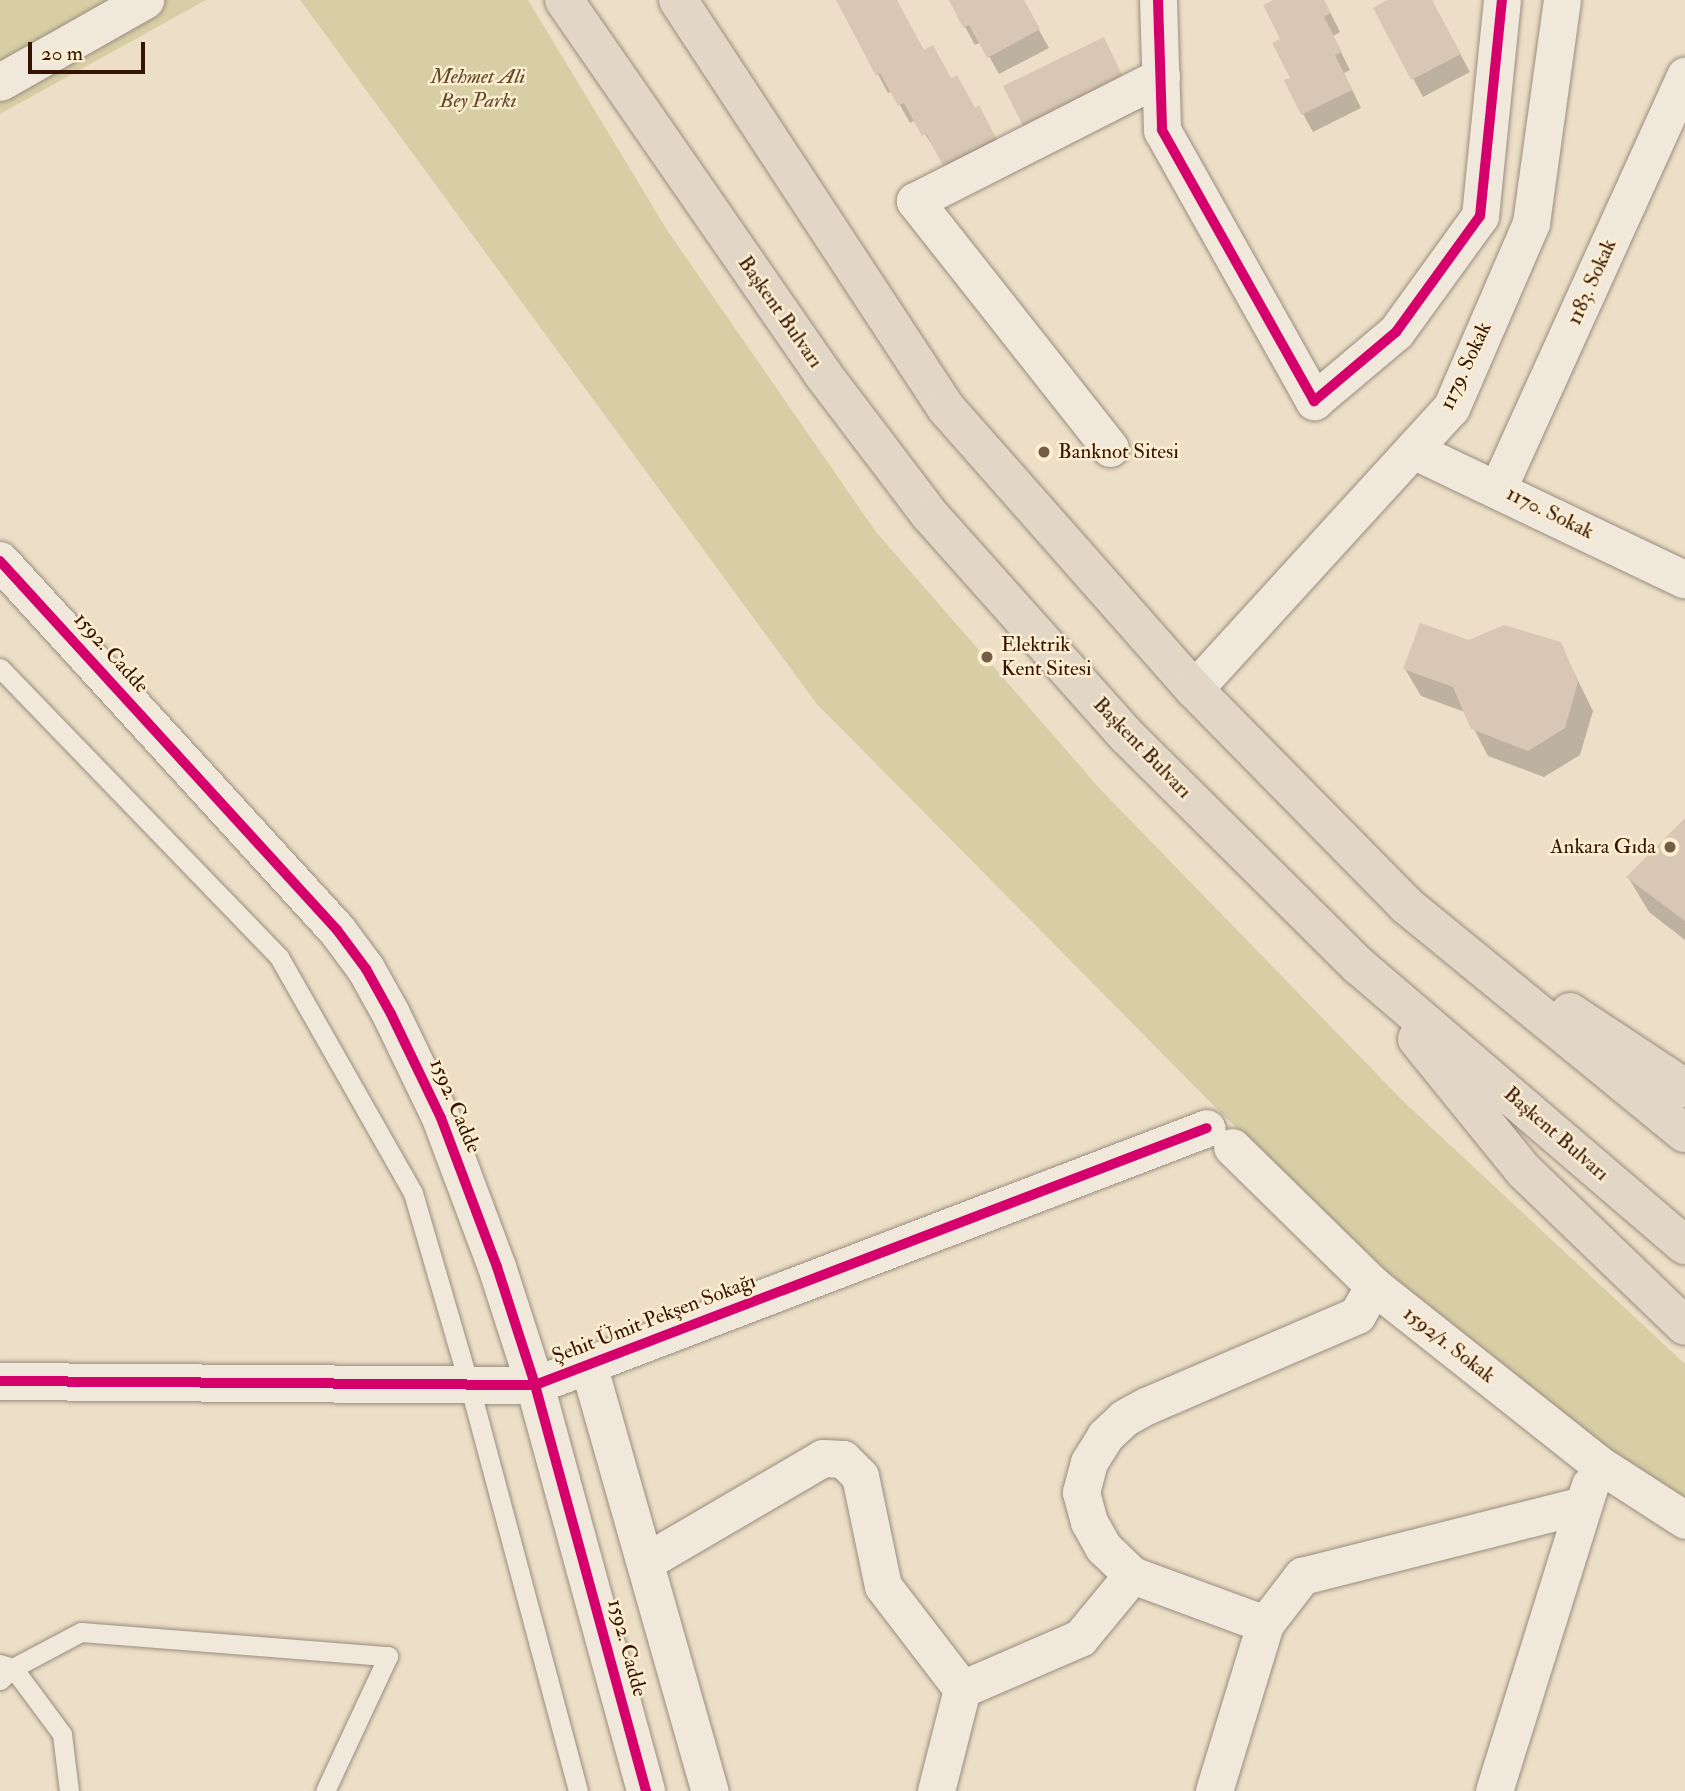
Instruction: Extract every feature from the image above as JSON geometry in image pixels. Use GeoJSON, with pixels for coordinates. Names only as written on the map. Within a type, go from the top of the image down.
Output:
{"type":"FeatureCollection","features":[{"type":"Feature","properties":{"kind":"main road","name":"Başkent Bulvarı"},"geometry":{"type":"LineString","coordinates":[[564,0],[822,373],[929,514],[1127,736],[1359,966],[1685,1245]]}},
{"type":"Feature","properties":{"kind":"main road"},"geometry":{"type":"LineString","coordinates":[[678,0],[946,408],[1194,690],[1406,905],[1685,1133]]}},
{"type":"Feature","properties":{"kind":"main road"},"geometry":{"type":"LineString","coordinates":[[1406,905],[1677,1075]]}},
{"type":"Feature","properties":{"kind":"main road"},"geometry":{"type":"LineString","coordinates":[[1359,966],[1524,1171],[1685,1326]]}},
{"type":"Feature","properties":{"kind":"street"},"geometry":{"type":"LineString","coordinates":[[0,82],[145,0]]}},
{"type":"Feature","properties":{"kind":"street"},"geometry":{"type":"LineString","coordinates":[[1158,0],[1162,130],[1314,401],[1396,332],[1480,216],[1502,0]]}},
{"type":"Feature","properties":{"kind":"street","name":"1179. Sokak"},"geometry":{"type":"LineString","coordinates":[[1194,690],[1451,408],[1531,223],[1562,0]]}},
{"type":"Feature","properties":{"kind":"street","name":"1183. Sokak"},"geometry":{"type":"LineString","coordinates":[[1498,488],[1685,75]]}},
{"type":"Feature","properties":{"kind":"street"},"geometry":{"type":"LineString","coordinates":[[1110,448],[915,201],[1161,76]]}},
{"type":"Feature","properties":{"kind":"street","name":"1170. Sokak"},"geometry":{"type":"LineString","coordinates":[[1413,450],[1498,488],[1685,580]]}},
{"type":"Feature","properties":{"kind":"street","name":"1592. Cadde"},"geometry":{"type":"LineString","coordinates":[[0,561],[337,930],[366,969],[391,1014],[441,1118],[497,1267],[535,1385],[646,1791]]}},
{"type":"Feature","properties":{"kind":"street","name":"Şehit Ümit Pekşen Sokağı"},"geometry":{"type":"LineString","coordinates":[[0,1381],[535,1385],[1220,1138]]}},
{"type":"Feature","properties":{"kind":"street","name":"1592/1. Sokak"},"geometry":{"type":"LineString","coordinates":[[1220,1138],[1374,1286],[1597,1463],[1685,1520]]}},
{"type":"Feature","properties":{"kind":"street"},"geometry":{"type":"LineString","coordinates":[[1265,1624],[1132,1575],[1103,1547],[1089,1522],[1081,1492],[1089,1462],[1105,1436],[1124,1418],[1357,1315],[1374,1286]]}},
{"type":"Feature","properties":{"kind":"street"},"geometry":{"type":"LineString","coordinates":[[588,1364],[710,1791]]}},
{"type":"Feature","properties":{"kind":"street"},"geometry":{"type":"LineString","coordinates":[[645,1562],[822,1458],[843,1459],[860,1476],[883,1586],[961,1689]]}},
{"type":"Feature","properties":{"kind":"street"},"geometry":{"type":"LineString","coordinates":[[1494,1791],[1597,1463]]}},
{"type":"Feature","properties":{"kind":"street"},"geometry":{"type":"LineString","coordinates":[[1214,1791],[1265,1624],[1302,1576],[1583,1504]]}},
{"type":"Feature","properties":{"kind":"street"},"geometry":{"type":"LineString","coordinates":[[961,1689],[1080,1639],[1132,1575]]}},
{"type":"Feature","properties":{"kind":"street"},"geometry":{"type":"LineString","coordinates":[[936,1791],[961,1689]]}},
{"type":"Feature","properties":{"kind":"lane"},"geometry":{"type":"LineString","coordinates":[[0,668],[279,957],[413,1193],[469,1384],[579,1791]]}},
{"type":"Feature","properties":{"kind":"lane"},"geometry":{"type":"LineString","coordinates":[[69,1791],[62,1734],[4,1670],[81,1632],[388,1656],[326,1791]]}},
{"type":"Feature","properties":{"kind":"green space"},"geometry":{"type":"Polygon","coordinates":[[[0,0],[206,0],[0,114],[0,0]]]}},
{"type":"Feature","properties":{"kind":"green space","name":"Mehmet Ali Bey Parkı"},"geometry":{"type":"Polygon","coordinates":[[[300,0],[528,0],[667,230],[876,532],[1101,790],[1405,1103],[1685,1364],[1685,1502],[1596,1441],[1384,1269],[1215,1107],[816,703],[300,0]]]}},
{"type":"Feature","properties":{"kind":"building"},"geometry":{"type":"Polygon","coordinates":[[[836,0],[897,0],[924,50],[933,45],[951,78],[957,75],[975,108],[979,105],[996,138],[943,166],[926,133],[922,136],[904,103],[898,106],[880,73],[876,76],[836,0]]]}},
{"type":"Feature","properties":{"kind":"building"},"geometry":{"type":"Polygon","coordinates":[[[949,0],[1024,0],[1040,29],[987,58],[969,25],[963,28],[949,0]]]}},
{"type":"Feature","properties":{"kind":"building"},"geometry":{"type":"Polygon","coordinates":[[[1273,0],[1324,0],[1331,13],[1324,17],[1342,52],[1335,55],[1352,90],[1301,115],[1284,80],[1290,78],[1272,43],[1280,39],[1263,5],[1273,0]]]}},
{"type":"Feature","properties":{"kind":"building"},"geometry":{"type":"Polygon","coordinates":[[[1387,0],[1432,0],[1461,54],[1411,80],[1373,8],[1387,0]]]}},
{"type":"Feature","properties":{"kind":"building"},"geometry":{"type":"Polygon","coordinates":[[[1104,37],[1130,92],[1030,140],[1003,86],[1104,37]]]}},
{"type":"Feature","properties":{"kind":"building"},"geometry":{"type":"Polygon","coordinates":[[[1420,623],[1469,640],[1504,625],[1561,642],[1578,682],[1565,728],[1528,751],[1471,729],[1453,687],[1403,669],[1420,623]]]}},
{"type":"Feature","properties":{"kind":"building","name":"Ankara Gıda"},"geometry":{"type":"Polygon","coordinates":[[[1685,818],[1685,921],[1626,877],[1685,818]]]}},
{"type":"Feature","properties":{"kind":"cycle path"},"geometry":{"type":"LineString","coordinates":[[1158,0],[1162,130],[1314,401],[1396,332],[1480,216],[1502,0]]}},
{"type":"Feature","properties":{"kind":"cycle path"},"geometry":{"type":"LineString","coordinates":[[0,561],[337,930],[366,969],[391,1014],[441,1118],[497,1267],[535,1385],[646,1791]]}},
{"type":"Feature","properties":{"kind":"cycle path"},"geometry":{"type":"LineString","coordinates":[[0,1381],[535,1385],[1207,1128]]}},
{"type":"Feature","properties":{"kind":"place","name":"Banknot Sitesi"},"geometry":{"type":"Point","coordinates":[1044,452]}},
{"type":"Feature","properties":{"kind":"place","name":"Elektrik Kent Sitesi"},"geometry":{"type":"Point","coordinates":[987,657]}},
{"type":"Feature","properties":{"kind":"place","name":"Ankara Gıda"},"geometry":{"type":"Point","coordinates":[1670,847]}}]}
